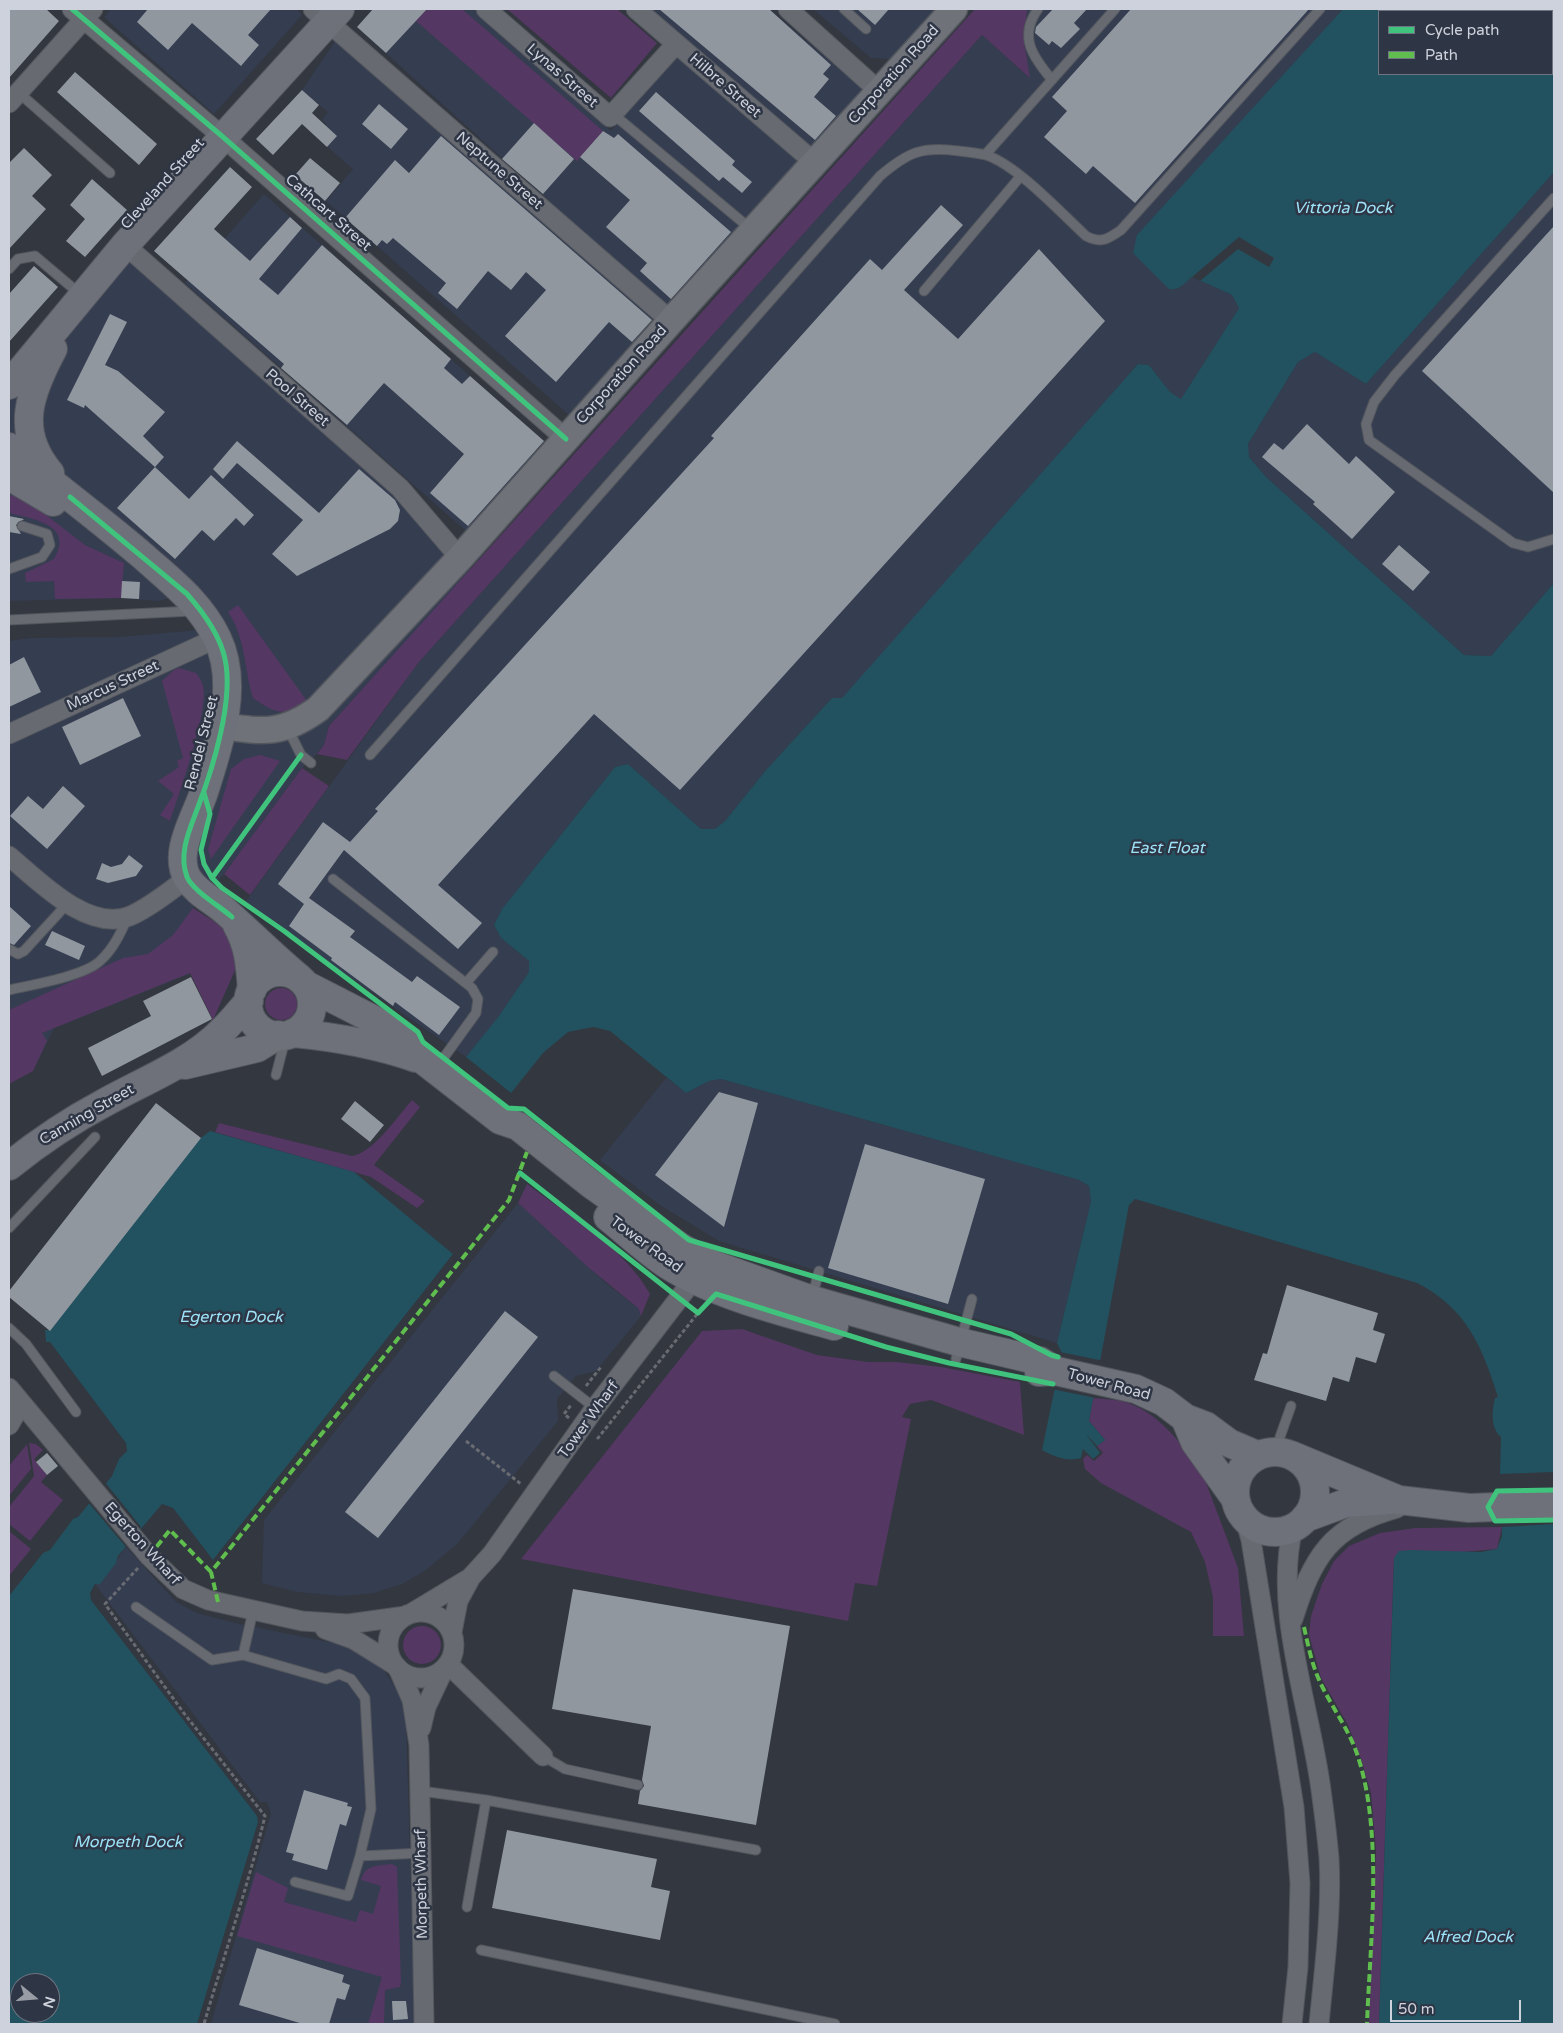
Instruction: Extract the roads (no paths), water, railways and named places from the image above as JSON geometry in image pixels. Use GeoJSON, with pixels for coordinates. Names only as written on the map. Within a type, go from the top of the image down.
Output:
{"type":"FeatureCollection","features":[{"type":"Feature","properties":{"kind":"main road","name":"Corporation Road"},"geometry":{"type":"LineString","coordinates":[[222,726],[254,731],[287,727],[297,724],[318,709],[460,558],[814,162],[954,9]]}},
{"type":"Feature","properties":{"kind":"main road","name":"Cleveland Street"},"geometry":{"type":"LineString","coordinates":[[9,385],[125,245],[223,137],[327,13]]}},
{"type":"Feature","properties":{"kind":"main road"},"geometry":{"type":"LineString","coordinates":[[70,496],[44,466],[33,448],[29,402],[33,390],[78,303]]}},
{"type":"Feature","properties":{"kind":"main road","name":"Rendel Street"},"geometry":{"type":"LineString","coordinates":[[9,447],[187,594],[201,611],[217,638],[225,659],[228,690],[222,726],[204,793],[185,843],[184,861],[188,878]]}},
{"type":"Feature","properties":{"kind":"main road"},"geometry":{"type":"LineString","coordinates":[[9,476],[39,492],[83,523],[144,557]]}},
{"type":"Feature","properties":{"kind":"main road"},"geometry":{"type":"LineString","coordinates":[[188,878],[197,889],[232,917],[302,981],[312,1000],[311,1011],[306,1022],[286,1034],[262,1030],[254,1021],[250,995],[248,947],[232,917]]}},
{"type":"Feature","properties":{"kind":"main road"},"geometry":{"type":"LineString","coordinates":[[250,995],[260,979],[272,973],[288,973],[302,981]]}},
{"type":"Feature","properties":{"kind":"main road","name":"Tower Road"},"geometry":{"type":"LineString","coordinates":[[302,981],[386,1026],[405,1041],[429,1065],[500,1120],[507,1137],[667,1264],[694,1280],[717,1290],[809,1309],[1034,1373],[1056,1370],[1151,1395],[1185,1418],[1206,1426],[1229,1443],[1276,1454]]}},
{"type":"Feature","properties":{"kind":"main road","name":"Canning Street"},"geometry":{"type":"LineString","coordinates":[[9,1166],[39,1142],[103,1103],[169,1069],[221,1033],[250,995]]}},
{"type":"Feature","properties":{"kind":"main road","name":"Tower Road"},"geometry":{"type":"LineString","coordinates":[[286,1034],[332,1036],[382,1046],[429,1065]]}},
{"type":"Feature","properties":{"kind":"main road","name":"Canning Street"},"geometry":{"type":"LineString","coordinates":[[169,1069],[257,1048],[286,1034]]}},
{"type":"Feature","properties":{"kind":"main road"},"geometry":{"type":"LineString","coordinates":[[1185,1418],[1195,1442],[1240,1509],[1252,1525],[1268,1531],[1276,1532],[1346,1503],[1407,1501],[1469,1508],[1554,1506]]}},
{"type":"Feature","properties":{"kind":"main road"},"geometry":{"type":"LineString","coordinates":[[1240,1509],[1234,1490],[1239,1473],[1244,1466],[1276,1454],[1407,1501]]}},
{"type":"Feature","properties":{"kind":"main road"},"geometry":{"type":"LineString","coordinates":[[1276,1454],[1306,1466],[1314,1484],[1314,1501],[1299,1523]]}},
{"type":"Feature","properties":{"kind":"street","name":"Lynas Street"},"geometry":{"type":"LineString","coordinates":[[486,9],[610,117],[676,44]]}},
{"type":"Feature","properties":{"kind":"street","name":"Hilbre Street"},"geometry":{"type":"LineString","coordinates":[[636,9],[814,162]]}},
{"type":"Feature","properties":{"kind":"street"},"geometry":{"type":"LineString","coordinates":[[788,9],[879,91]]}},
{"type":"Feature","properties":{"kind":"street"},"geometry":{"type":"LineString","coordinates":[[14,97],[83,12]]}},
{"type":"Feature","properties":{"kind":"street","name":"Cathcart Street"},"geometry":{"type":"LineString","coordinates":[[83,12],[566,439]]}},
{"type":"Feature","properties":{"kind":"street","name":"Neptune Street"},"geometry":{"type":"LineString","coordinates":[[327,13],[671,321]]}},
{"type":"Feature","properties":{"kind":"street","name":"Pool Street"},"geometry":{"type":"LineString","coordinates":[[125,245],[400,488],[460,558]]}},
{"type":"Feature","properties":{"kind":"street","name":"Marcus Street"},"geometry":{"type":"LineString","coordinates":[[9,734],[217,638]]}},
{"type":"Feature","properties":{"kind":"street"},"geometry":{"type":"LineString","coordinates":[[9,856],[55,895],[86,914],[108,920],[128,916],[159,899],[188,878]]}},
{"type":"Feature","properties":{"kind":"street","name":"Tower Wharf"},"geometry":{"type":"LineString","coordinates":[[452,1632],[458,1601],[471,1577],[492,1554],[536,1495],[596,1408],[694,1280]]}},
{"type":"Feature","properties":{"kind":"street","name":"Egerton Wharf"},"geometry":{"type":"LineString","coordinates":[[9,1388],[149,1556],[183,1588],[208,1600],[302,1621],[348,1624],[408,1614]]}},
{"type":"Feature","properties":{"kind":"street"},"geometry":{"type":"LineString","coordinates":[[9,1425],[22,1404]]}},
{"type":"Feature","properties":{"kind":"street"},"geometry":{"type":"LineString","coordinates":[[1291,1625],[1299,1599],[1320,1555],[1332,1540],[1347,1528],[1407,1501]]}},
{"type":"Feature","properties":{"kind":"street"},"geometry":{"type":"LineString","coordinates":[[1240,1509],[1251,1540],[1294,1807],[1300,1884],[1298,1967],[1292,2024]]}},
{"type":"Feature","properties":{"kind":"street"},"geometry":{"type":"LineString","coordinates":[[1299,1523],[1288,1553],[1287,1596],[1321,1787],[1329,1858],[1326,1951],[1320,2024]]}},
{"type":"Feature","properties":{"kind":"street","name":"Tower Wharf"},"geometry":{"type":"LineString","coordinates":[[408,1614],[471,1577]]}},
{"type":"Feature","properties":{"kind":"street"},"geometry":{"type":"LineString","coordinates":[[425,1612],[437,1615],[446,1622],[452,1632],[454,1646],[446,1666],[435,1675],[421,1678],[413,1677],[396,1666],[389,1654],[388,1642],[392,1630],[400,1619],[408,1614],[425,1612]]}},
{"type":"Feature","properties":{"kind":"street","name":"Egerton Wharf"},"geometry":{"type":"LineString","coordinates":[[302,1621],[353,1639],[396,1666]]}},
{"type":"Feature","properties":{"kind":"street","name":"Morpeth Wharf"},"geometry":{"type":"LineString","coordinates":[[396,1666],[412,1700],[419,1744],[424,2024]]}},
{"type":"Feature","properties":{"kind":"street"},"geometry":{"type":"LineString","coordinates":[[446,1666],[542,1756]]}},
{"type":"Feature","properties":{"kind":"street","name":"Morpeth Wharf"},"geometry":{"type":"LineString","coordinates":[[419,1744],[426,1707],[446,1666]]}},
{"type":"Feature","properties":{"kind":"lane"},"geometry":{"type":"LineString","coordinates":[[844,9],[866,29]]}},
{"type":"Feature","properties":{"kind":"lane"},"geometry":{"type":"LineString","coordinates":[[1038,9],[1032,18],[1028,37],[1034,58],[1052,80]]}},
{"type":"Feature","properties":{"kind":"lane"},"geometry":{"type":"LineString","coordinates":[[985,155],[1115,9]]}},
{"type":"Feature","properties":{"kind":"lane"},"geometry":{"type":"LineString","coordinates":[[370,755],[880,176],[899,160],[919,150],[937,148],[985,155],[1004,164],[1086,236],[1095,241],[1108,240],[1120,230],[1320,9]]}},
{"type":"Feature","properties":{"kind":"lane"},"geometry":{"type":"LineString","coordinates":[[14,97],[110,173]]}},
{"type":"Feature","properties":{"kind":"lane"},"geometry":{"type":"LineString","coordinates":[[613,114],[753,230]]}},
{"type":"Feature","properties":{"kind":"lane"},"geometry":{"type":"LineString","coordinates":[[924,290],[1020,177]]}},
{"type":"Feature","properties":{"kind":"lane"},"geometry":{"type":"LineString","coordinates":[[1554,198],[1395,375],[1374,402],[1366,424],[1369,440],[1513,542],[1528,547],[1554,539]]}},
{"type":"Feature","properties":{"kind":"lane"},"geometry":{"type":"LineString","coordinates":[[9,269],[18,259],[35,256],[78,303]]}},
{"type":"Feature","properties":{"kind":"lane"},"geometry":{"type":"LineString","coordinates":[[9,569],[42,557],[50,545],[47,534],[22,526]]}},
{"type":"Feature","properties":{"kind":"lane"},"geometry":{"type":"LineString","coordinates":[[9,620],[201,611]]}},
{"type":"Feature","properties":{"kind":"lane"},"geometry":{"type":"LineString","coordinates":[[287,727],[301,755],[311,763]]}},
{"type":"Feature","properties":{"kind":"lane"},"geometry":{"type":"LineString","coordinates":[[332,879],[466,983],[475,994],[478,1007],[429,1065]]}},
{"type":"Feature","properties":{"kind":"lane"},"geometry":{"type":"LineString","coordinates":[[9,949],[18,954],[24,951],[68,903]]}},
{"type":"Feature","properties":{"kind":"lane"},"geometry":{"type":"LineString","coordinates":[[9,990],[57,980],[100,962],[115,943],[128,916]]}},
{"type":"Feature","properties":{"kind":"lane"},"geometry":{"type":"LineString","coordinates":[[466,983],[493,952]]}},
{"type":"Feature","properties":{"kind":"lane"},"geometry":{"type":"LineString","coordinates":[[276,1075],[286,1034]]}},
{"type":"Feature","properties":{"kind":"lane"},"geometry":{"type":"LineString","coordinates":[[9,1228],[95,1137]]}},
{"type":"Feature","properties":{"kind":"lane"},"geometry":{"type":"LineString","coordinates":[[809,1309],[819,1271]]}},
{"type":"Feature","properties":{"kind":"lane"},"geometry":{"type":"LineString","coordinates":[[958,1350],[972,1299]]}},
{"type":"Feature","properties":{"kind":"lane"},"geometry":{"type":"LineString","coordinates":[[9,1328],[26,1344],[76,1412]]}},
{"type":"Feature","properties":{"kind":"lane"},"geometry":{"type":"LineString","coordinates":[[554,1376],[596,1408]]}},
{"type":"Feature","properties":{"kind":"lane"},"geometry":{"type":"LineString","coordinates":[[1276,1454],[1291,1406]]}},
{"type":"Feature","properties":{"kind":"lane"},"geometry":{"type":"LineString","coordinates":[[136,1607],[212,1660],[243,1655],[326,1679],[339,1674],[351,1680],[365,1698],[371,1809],[348,1896],[295,1882]]}},
{"type":"Feature","properties":{"kind":"lane"},"geometry":{"type":"LineString","coordinates":[[243,1655],[253,1611]]}},
{"type":"Feature","properties":{"kind":"lane"},"geometry":{"type":"LineString","coordinates":[[542,1756],[565,1769],[638,1785]]}},
{"type":"Feature","properties":{"kind":"lane"},"geometry":{"type":"LineString","coordinates":[[421,1791],[486,1800],[756,1850]]}},
{"type":"Feature","properties":{"kind":"lane"},"geometry":{"type":"LineString","coordinates":[[467,1907],[486,1800]]}},
{"type":"Feature","properties":{"kind":"lane"},"geometry":{"type":"LineString","coordinates":[[360,1856],[422,1853]]}},
{"type":"Feature","properties":{"kind":"lane"},"geometry":{"type":"LineString","coordinates":[[481,1950],[835,2024]]}},
{"type":"Feature","properties":{"kind":"water","name":"East Float"},"geometry":{"type":"Polygon","coordinates":[[[1343,9],[1554,9],[1554,172],[1366,384],[1315,352],[1298,362],[1248,444],[1249,457],[1266,477],[1464,655],[1491,656],[1554,583],[1554,1472],[1500,1474],[1501,1437],[1493,1424],[1493,1408],[1495,1398],[1498,1397],[1492,1378],[1470,1330],[1448,1304],[1434,1293],[1417,1283],[1135,1199],[1129,1205],[1089,1421],[1105,1440],[1097,1446],[1086,1434],[1100,1453],[1093,1459],[1083,1449],[1081,1458],[1066,1459],[1056,1457],[1042,1450],[1062,1353],[1057,1343],[1091,1201],[1089,1186],[1079,1180],[721,1079],[709,1081],[686,1093],[610,1031],[593,1027],[568,1032],[543,1053],[511,1093],[466,1057],[499,1016],[529,972],[529,961],[501,938],[494,925],[502,909],[615,767],[628,764],[701,829],[715,829],[725,821],[766,770],[832,698],[842,698],[1138,364],[1149,365],[1170,392],[1181,399],[1239,308],[1232,295],[1192,277],[1179,288],[1169,289],[1133,253],[1137,235],[1343,9]]]}},
{"type":"Feature","properties":{"kind":"water"},"geometry":{"type":"Polygon","coordinates":[[[210,1131],[354,1172],[453,1254],[213,1560],[173,1508],[162,1504],[118,1556],[116,1563],[100,1584],[95,1584],[90,1593],[91,1600],[257,1816],[258,1822],[197,2024],[9,2024],[9,1596],[43,1553],[50,1550],[73,1519],[78,1517],[112,1476],[119,1459],[127,1451],[126,1443],[50,1342],[46,1342],[45,1330],[49,1330],[198,1140],[210,1131]]]}},
{"type":"Feature","properties":{"kind":"water","name":"Alfred Dock"},"geometry":{"type":"Polygon","coordinates":[[[1554,1524],[1554,2024],[1379,2024],[1394,1558],[1399,1551],[1410,1550],[1481,1552],[1497,1549],[1502,1536],[1502,1527],[1554,1524]]]}},
{"type":"Feature","properties":{"kind":"water label","name":"Vittoria Dock"},"geometry":{"type":"Point","coordinates":[1343,209]}},
{"type":"Feature","properties":{"kind":"water label","name":"Egerton Dock"},"geometry":{"type":"Point","coordinates":[231,1318]}},
{"type":"Feature","properties":{"kind":"water label","name":"Morpeth Dock"},"geometry":{"type":"Point","coordinates":[128,1843]}}]}
